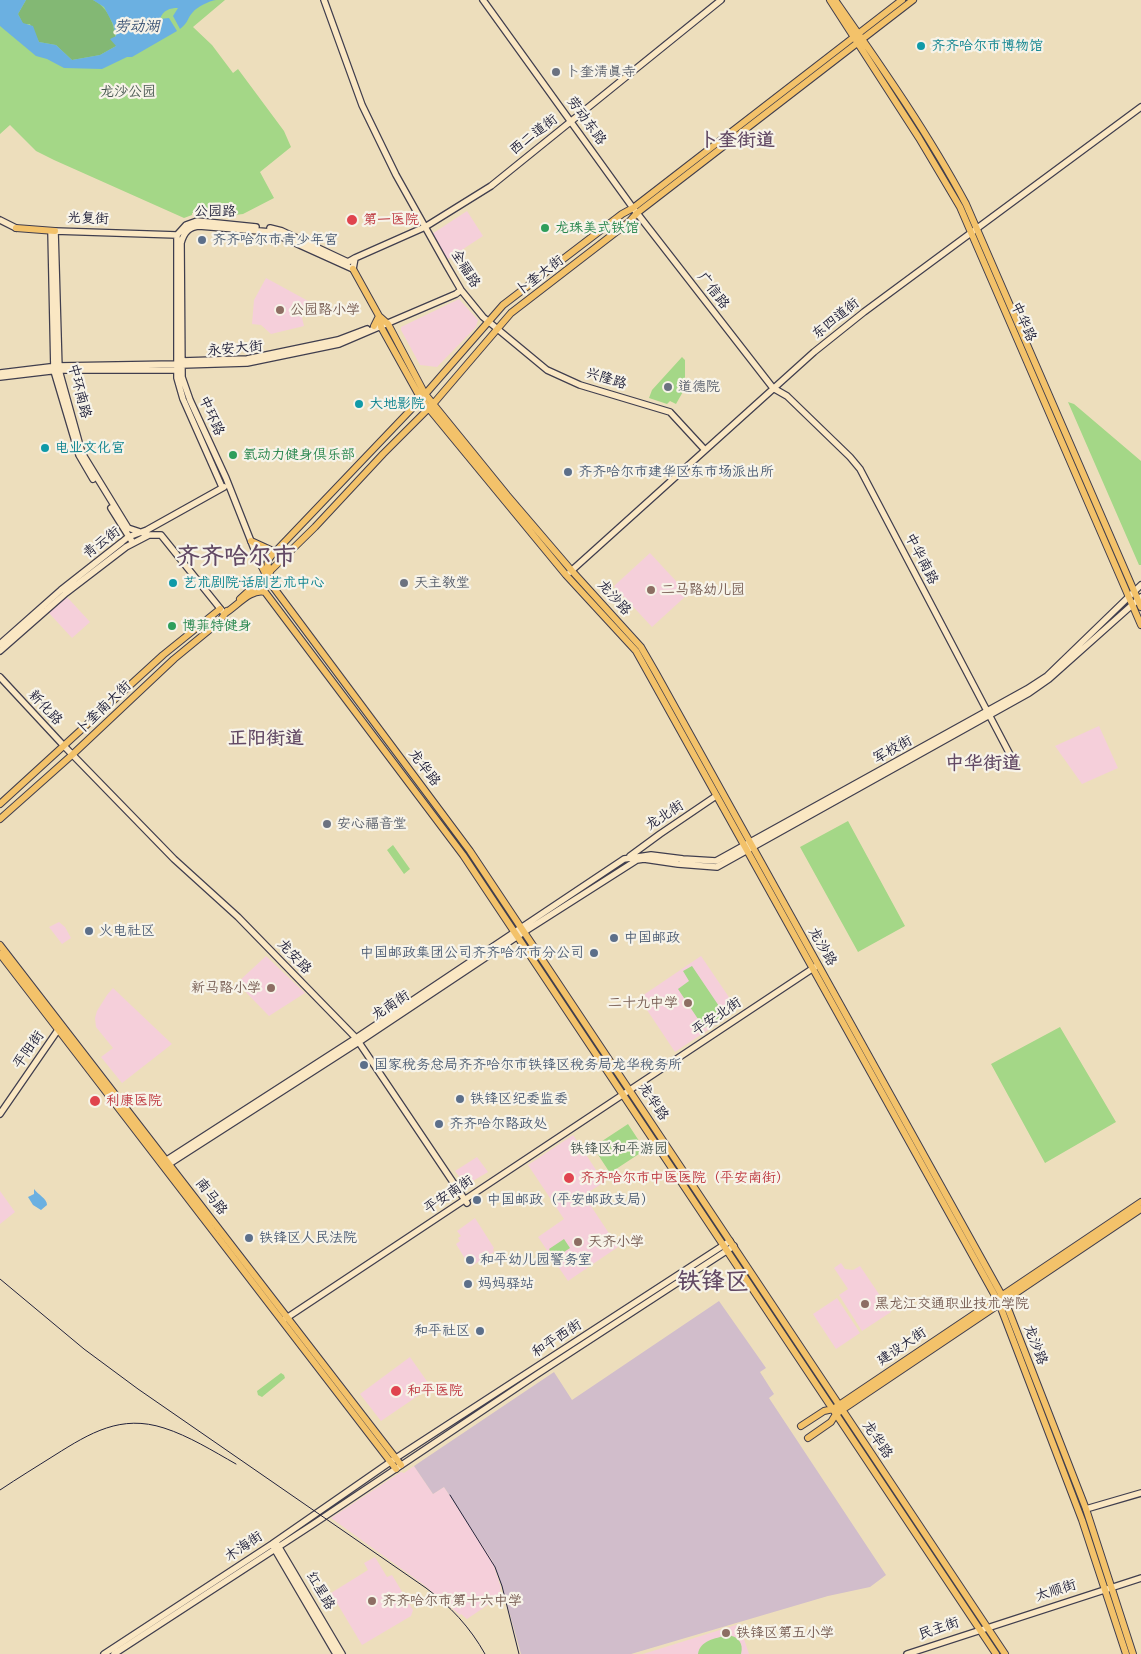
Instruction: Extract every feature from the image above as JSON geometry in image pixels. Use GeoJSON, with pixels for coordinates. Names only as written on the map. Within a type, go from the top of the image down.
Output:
{"type":"FeatureCollection","features":[{"type":"Feature","properties":{"kind":"main road","name":"全福路"},"geometry":{"type":"LineString","coordinates":[[324,0],[362,105],[396,175],[462,290],[488,322],[497,330]]}},
{"type":"Feature","properties":{"kind":"main road","name":"劳动东路"},"geometry":{"type":"LineString","coordinates":[[484,0],[635,210]]}},
{"type":"Feature","properties":{"kind":"main road","name":"西二道街"},"geometry":{"type":"LineString","coordinates":[[355,258],[425,227],[491,186],[721,0]]}},
{"type":"Feature","properties":{"kind":"main road"},"geometry":{"type":"LineString","coordinates":[[830,0],[858,38]]}},
{"type":"Feature","properties":{"kind":"main road"},"geometry":{"type":"LineString","coordinates":[[835,0],[858,38]]}},
{"type":"Feature","properties":{"kind":"main road"},"geometry":{"type":"LineString","coordinates":[[858,38],[902,0]]}},
{"type":"Feature","properties":{"kind":"main road"},"geometry":{"type":"LineString","coordinates":[[858,38],[913,0]]}},
{"type":"Feature","properties":{"kind":"main road","name":"卜奎大街"},"geometry":{"type":"LineString","coordinates":[[268,573],[267,560],[423,396],[503,305],[622,214],[635,210],[858,38]]}},
{"type":"Feature","properties":{"kind":"main road","name":"中华路"},"geometry":{"type":"LineString","coordinates":[[858,38],[952,178],[1141,625]]}},
{"type":"Feature","properties":{"kind":"main road","name":"东四道街"},"geometry":{"type":"LineString","coordinates":[[569,573],[814,352],[864,312],[1141,107]]}},
{"type":"Feature","properties":{"kind":"main road","name":"卜奎大街"},"geometry":{"type":"LineString","coordinates":[[268,573],[315,527],[431,406],[511,313],[630,222],[635,210]]}},
{"type":"Feature","properties":{"kind":"main road","name":"广信路"},"geometry":{"type":"LineString","coordinates":[[635,210],[773,388]]}},
{"type":"Feature","properties":{"kind":"main road","name":"光复街"},"geometry":{"type":"LineString","coordinates":[[0,220],[16,228],[177,235]]}},
{"type":"Feature","properties":{"kind":"main road","name":"公园路"},"geometry":{"type":"LineString","coordinates":[[177,235],[186,225],[197,221],[271,228],[348,262],[355,258]]}},
{"type":"Feature","properties":{"kind":"main road"},"geometry":{"type":"LineString","coordinates":[[0,226],[16,228]]}},
{"type":"Feature","properties":{"kind":"main road","name":"公园路"},"geometry":{"type":"LineString","coordinates":[[179,365],[181,242],[183,236],[190,228],[200,226],[271,232],[353,269]]}},
{"type":"Feature","properties":{"kind":"main road","name":"中环南路"},"geometry":{"type":"LineString","coordinates":[[53,231],[56,369],[78,455],[133,543]]}},
{"type":"Feature","properties":{"kind":"main road","name":"中华路"},"geometry":{"type":"LineString","coordinates":[[973,231],[1140,601]]}},
{"type":"Feature","properties":{"kind":"main road"},"geometry":{"type":"LineString","coordinates":[[177,235],[179,365]]}},
{"type":"Feature","properties":{"kind":"main road"},"geometry":{"type":"LineString","coordinates":[[353,269],[355,258]]}},
{"type":"Feature","properties":{"kind":"main road","name":"龙沙路"},"geometry":{"type":"LineString","coordinates":[[353,269],[379,316],[381,326],[423,396],[636,651],[716,796],[748,847]]}},
{"type":"Feature","properties":{"kind":"main road","name":"永安大街"},"geometry":{"type":"LineString","coordinates":[[0,373],[56,369],[251,363],[339,344],[462,290]]}},
{"type":"Feature","properties":{"kind":"main road"},"geometry":{"type":"LineString","coordinates":[[379,316],[381,326]]}},
{"type":"Feature","properties":{"kind":"main road","name":"兴隆路"},"geometry":{"type":"LineString","coordinates":[[497,330],[547,370],[580,385],[670,412],[706,450]]}},
{"type":"Feature","properties":{"kind":"main road","name":"中环路"},"geometry":{"type":"LineString","coordinates":[[179,365],[183,399],[222,487]]}},
{"type":"Feature","properties":{"kind":"main road","name":"中环路"},"geometry":{"type":"LineString","coordinates":[[179,365],[190,400],[232,492],[258,559]]}},
{"type":"Feature","properties":{"kind":"main road","name":"永安大街"},"geometry":{"type":"LineString","coordinates":[[0,377],[56,369]]}},
{"type":"Feature","properties":{"kind":"main road","name":"中环南路"},"geometry":{"type":"LineString","coordinates":[[56,369],[82,453],[128,528],[149,535],[161,535],[222,611]]}},
{"type":"Feature","properties":{"kind":"main road","name":"中华南路"},"geometry":{"type":"LineString","coordinates":[[773,388],[788,396],[860,469],[1016,766]]}},
{"type":"Feature","properties":{"kind":"main road"},"geometry":{"type":"LineString","coordinates":[[222,487],[232,492]]}},
{"type":"Feature","properties":{"kind":"main road","name":"青云街"},"geometry":{"type":"LineString","coordinates":[[0,644],[61,590],[128,537],[222,487]]}},
{"type":"Feature","properties":{"kind":"main road","name":"青云街"},"geometry":{"type":"LineString","coordinates":[[0,651],[66,592],[133,543],[149,535]]}},
{"type":"Feature","properties":{"kind":"main road"},"geometry":{"type":"LineString","coordinates":[[251,541],[275,552]]}},
{"type":"Feature","properties":{"kind":"main road","name":"龙华路"},"geometry":{"type":"LineString","coordinates":[[258,559],[268,573],[272,584],[470,850],[841,1407],[983,1628],[996,1654]]}},
{"type":"Feature","properties":{"kind":"main road"},"geometry":{"type":"LineString","coordinates":[[222,611],[268,573]]}},
{"type":"Feature","properties":{"kind":"main road","name":"龙沙路"},"geometry":{"type":"LineString","coordinates":[[569,573],[641,647],[748,847],[1001,1300],[1086,1509],[1126,1654]]}},
{"type":"Feature","properties":{"kind":"main road","name":"军校街"},"geometry":{"type":"LineString","coordinates":[[988,714],[1047,676],[1141,585]]}},
{"type":"Feature","properties":{"kind":"main road","name":"龙华路"},"geometry":{"type":"LineString","coordinates":[[222,611],[233,609],[258,590],[265,592],[463,855],[834,1412],[983,1628],[1005,1654]]}},
{"type":"Feature","properties":{"kind":"main road","name":"军校街"},"geometry":{"type":"LineString","coordinates":[[630,864],[637,860],[651,860],[717,867],[748,847],[1029,693],[1049,679],[1140,601]]}},
{"type":"Feature","properties":{"kind":"main road","name":"卜奎南大街"},"geometry":{"type":"LineString","coordinates":[[0,804],[162,656],[222,611]]}},
{"type":"Feature","properties":{"kind":"main road","name":"卜奎南大街"},"geometry":{"type":"LineString","coordinates":[[0,819],[72,755],[174,659],[219,622],[222,611]]}},
{"type":"Feature","properties":{"kind":"main road","name":"新化路"},"geometry":{"type":"LineString","coordinates":[[0,677],[72,755]]}},
{"type":"Feature","properties":{"kind":"main road","name":"龙安路"},"geometry":{"type":"LineString","coordinates":[[72,755],[174,859],[238,917],[357,1040],[466,1202]]}},
{"type":"Feature","properties":{"kind":"main road","name":"龙北街"},"geometry":{"type":"LineString","coordinates":[[628,857],[716,796]]}},
{"type":"Feature","properties":{"kind":"main road","name":"龙北街"},"geometry":{"type":"LineString","coordinates":[[628,857],[661,835]]}},
{"type":"Feature","properties":{"kind":"main road","name":"军校街"},"geometry":{"type":"LineString","coordinates":[[628,857],[651,855],[716,861],[748,847]]}},
{"type":"Feature","properties":{"kind":"main road","name":"龙南街"},"geometry":{"type":"LineString","coordinates":[[165,1164],[357,1040],[628,857]]}},
{"type":"Feature","properties":{"kind":"main road","name":"龙南街"},"geometry":{"type":"LineString","coordinates":[[522,929],[630,864]]}},
{"type":"Feature","properties":{"kind":"main road","name":"南马路"},"geometry":{"type":"LineString","coordinates":[[0,945],[60,1027],[399,1467]]}},
{"type":"Feature","properties":{"kind":"main road","name":"南马路"},"geometry":{"type":"LineString","coordinates":[[0,954],[60,1027]]}},
{"type":"Feature","properties":{"kind":"main road","name":"平安北街"},"geometry":{"type":"LineString","coordinates":[[630,1090],[816,967]]}},
{"type":"Feature","properties":{"kind":"main road","name":"平阳街"},"geometry":{"type":"LineString","coordinates":[[0,1114],[60,1027]]}},
{"type":"Feature","properties":{"kind":"main road","name":"平安南街"},"geometry":{"type":"LineString","coordinates":[[285,1319],[466,1202],[630,1090]]}},
{"type":"Feature","properties":{"kind":"main road","name":"建设大街"},"geometry":{"type":"LineString","coordinates":[[1001,1300],[1141,1202]]}},
{"type":"Feature","properties":{"kind":"main road","name":"建设大街"},"geometry":{"type":"LineString","coordinates":[[808,1438],[831,1422],[834,1412],[841,1407],[1141,1209]]}},
{"type":"Feature","properties":{"kind":"main road","name":"和平西街"},"geometry":{"type":"LineString","coordinates":[[399,1467],[732,1243]]}},
{"type":"Feature","properties":{"kind":"main road","name":"和平西街"},"geometry":{"type":"LineString","coordinates":[[394,1460],[725,1248]]}},
{"type":"Feature","properties":{"kind":"main road","name":"龙沙路"},"geometry":{"type":"LineString","coordinates":[[1001,1300],[1133,1654]]}},
{"type":"Feature","properties":{"kind":"main road","name":"建设大街"},"geometry":{"type":"LineString","coordinates":[[801,1426],[824,1411],[834,1412]]}},
{"type":"Feature","properties":{"kind":"main road","name":"木海街"},"geometry":{"type":"LineString","coordinates":[[114,1654],[275,1545],[394,1460]]}},
{"type":"Feature","properties":{"kind":"main road","name":"木海街"},"geometry":{"type":"LineString","coordinates":[[104,1654],[399,1467]]}},
{"type":"Feature","properties":{"kind":"main road"},"geometry":{"type":"LineString","coordinates":[[1086,1509],[1141,1493]]}},
{"type":"Feature","properties":{"kind":"main road","name":"红星路"},"geometry":{"type":"LineString","coordinates":[[275,1545],[336,1654]]}},
{"type":"Feature","properties":{"kind":"main road","name":"红星路"},"geometry":{"type":"LineString","coordinates":[[275,1545],[342,1654]]}},
{"type":"Feature","properties":{"kind":"main road","name":"太顺街"},"geometry":{"type":"LineString","coordinates":[[983,1628],[1141,1578]]}},
{"type":"Feature","properties":{"kind":"main road","name":"民主街"},"geometry":{"type":"LineString","coordinates":[[907,1654],[983,1628]]}},
{"type":"Feature","properties":{"kind":"shaded area"},"geometry":{"type":"Polygon","coordinates":[[[467,211],[483,236],[448,259],[432,234],[467,211]]]}},
{"type":"Feature","properties":{"kind":"shaded area","name":"公园路小学"},"geometry":{"type":"Polygon","coordinates":[[[266,278],[310,302],[302,318],[304,326],[271,334],[261,325],[252,324],[254,300],[266,278]]]}},
{"type":"Feature","properties":{"kind":"shaded area"},"geometry":{"type":"Polygon","coordinates":[[[459,299],[478,320],[476,327],[437,367],[420,365],[401,327],[459,299]]]}},
{"type":"Feature","properties":{"kind":"shaded area","name":"二马路幼儿园"},"geometry":{"type":"Polygon","coordinates":[[[650,553],[688,594],[652,627],[614,586],[650,553]]]}},
{"type":"Feature","properties":{"kind":"shaded area"},"geometry":{"type":"Polygon","coordinates":[[[67,597],[90,622],[72,638],[49,613],[67,597]]]}},
{"type":"Feature","properties":{"kind":"shaded area"},"geometry":{"type":"Polygon","coordinates":[[[1099,726],[1118,768],[1082,784],[1055,746],[1099,726]]]}},
{"type":"Feature","properties":{"kind":"shaded area"},"geometry":{"type":"Polygon","coordinates":[[[59,922],[65,927],[71,938],[62,944],[49,927],[59,922]]]}},
{"type":"Feature","properties":{"kind":"shaded area","name":"新马路小学"},"geometry":{"type":"Polygon","coordinates":[[[266,956],[305,993],[269,1016],[237,983],[266,956]]]}},
{"type":"Feature","properties":{"kind":"shaded area","name":"二十九中学"},"geometry":{"type":"Polygon","coordinates":[[[701,956],[737,1009],[675,1052],[639,998],[701,956]]]}},
{"type":"Feature","properties":{"kind":"shaded area"},"geometry":{"type":"Polygon","coordinates":[[[113,988],[172,1044],[122,1083],[101,1057],[113,1048],[96,1027],[95,1018],[97,1011],[113,988]]]}},
{"type":"Feature","properties":{"kind":"shaded area"},"geometry":{"type":"Polygon","coordinates":[[[573,1135],[604,1182],[586,1194],[585,1197],[618,1247],[568,1281],[538,1237],[564,1219],[528,1165],[573,1135]]]}},
{"type":"Feature","properties":{"kind":"shaded area"},"geometry":{"type":"Polygon","coordinates":[[[477,1157],[488,1172],[466,1185],[455,1171],[477,1157]]]}},
{"type":"Feature","properties":{"kind":"shaded area"},"geometry":{"type":"Polygon","coordinates":[[[0,1191],[15,1212],[0,1224],[0,1191]]]}},
{"type":"Feature","properties":{"kind":"shaded area"},"geometry":{"type":"Polygon","coordinates":[[[475,1218],[494,1248],[494,1252],[470,1267],[456,1244],[460,1241],[458,1238],[461,1236],[457,1231],[475,1218]]]}},
{"type":"Feature","properties":{"kind":"shaded area","name":"黑龙江交通职业技术学院"},"geometry":{"type":"Polygon","coordinates":[[[841,1263],[845,1269],[853,1270],[860,1266],[891,1312],[862,1331],[839,1295],[848,1289],[834,1268],[841,1263]]]}},
{"type":"Feature","properties":{"kind":"shaded area"},"geometry":{"type":"Polygon","coordinates":[[[837,1298],[860,1333],[836,1349],[813,1314],[837,1298]]]}},
{"type":"Feature","properties":{"kind":"shaded area"},"geometry":{"type":"Polygon","coordinates":[[[719,1301],[766,1368],[760,1372],[774,1394],[769,1398],[886,1575],[870,1587],[828,1596],[631,1654],[521,1654],[502,1586],[492,1560],[444,1487],[433,1494],[414,1466],[554,1372],[572,1400],[719,1301]]]}},
{"type":"Feature","properties":{"kind":"shaded area","name":"和平医院"},"geometry":{"type":"Polygon","coordinates":[[[410,1357],[431,1387],[381,1421],[360,1394],[410,1357]]]}},
{"type":"Feature","properties":{"kind":"shaded area"},"geometry":{"type":"Polygon","coordinates":[[[414,1466],[433,1494],[444,1487],[492,1560],[501,1588],[498,1598],[467,1619],[424,1585],[331,1518],[401,1472],[404,1473],[414,1466]]]}},
{"type":"Feature","properties":{"kind":"shaded area","name":"齐齐哈尔市第十六中学"},"geometry":{"type":"Polygon","coordinates":[[[375,1557],[387,1577],[392,1575],[413,1610],[411,1616],[362,1645],[331,1593],[368,1570],[364,1563],[375,1557]]]}},
{"type":"Feature","properties":{"kind":"shaded area","name":"铁锋区第五小学"},"geometry":{"type":"Polygon","coordinates":[[[739,1624],[749,1654],[643,1654],[739,1624]]]}},
{"type":"Feature","properties":{"kind":"green space","name":"龙沙公园"},"geometry":{"type":"Polygon","coordinates":[[[0,0],[225,0],[193,27],[212,45],[233,73],[238,69],[284,131],[291,147],[260,172],[274,198],[243,214],[227,216],[192,213],[192,215],[184,218],[36,151],[10,125],[0,134],[0,0]]]}},
{"type":"Feature","properties":{"kind":"green space"},"geometry":{"type":"Polygon","coordinates":[[[26,0],[93,0],[104,8],[111,20],[116,46],[100,55],[72,60],[56,45],[39,42],[30,24],[23,24],[18,14],[26,0]]]}},
{"type":"Feature","properties":{"kind":"green space","name":"道德院"},"geometry":{"type":"Polygon","coordinates":[[[682,357],[685,360],[685,388],[676,404],[670,401],[667,404],[649,398],[652,390],[682,357]]]}},
{"type":"Feature","properties":{"kind":"green space"},"geometry":{"type":"Polygon","coordinates":[[[1068,402],[1074,404],[1141,461],[1141,565],[1139,565],[1068,402]]]}},
{"type":"Feature","properties":{"kind":"green space"},"geometry":{"type":"Polygon","coordinates":[[[848,821],[905,926],[858,952],[800,847],[848,821]]]}},
{"type":"Feature","properties":{"kind":"green space"},"geometry":{"type":"Polygon","coordinates":[[[393,845],[410,869],[404,874],[387,850],[393,845]]]}},
{"type":"Feature","properties":{"kind":"green space"},"geometry":{"type":"Polygon","coordinates":[[[692,966],[725,1015],[704,1028],[678,989],[689,981],[683,971],[692,966]]]}},
{"type":"Feature","properties":{"kind":"green space"},"geometry":{"type":"Polygon","coordinates":[[[1060,1027],[1116,1122],[1045,1163],[991,1064],[1060,1027]]]}},
{"type":"Feature","properties":{"kind":"green space","name":"铁锋区和平游园"},"geometry":{"type":"Polygon","coordinates":[[[628,1124],[645,1150],[610,1173],[593,1147],[628,1124]]]}},
{"type":"Feature","properties":{"kind":"green space"},"geometry":{"type":"Polygon","coordinates":[[[564,1239],[570,1248],[555,1258],[549,1249],[564,1239]]]}},
{"type":"Feature","properties":{"kind":"green space"},"geometry":{"type":"Polygon","coordinates":[[[281,1373],[285,1378],[262,1397],[258,1395],[257,1391],[281,1373]]]}},
{"type":"Feature","properties":{"kind":"green space"},"geometry":{"type":"Polygon","coordinates":[[[727,1635],[734,1637],[741,1643],[741,1654],[698,1654],[699,1649],[705,1643],[727,1635]]]}},
{"type":"Feature","properties":{"kind":"water","name":"劳动湖"},"geometry":{"type":"Polygon","coordinates":[[[0,0],[26,0],[18,14],[23,23],[33,26],[39,42],[56,45],[72,60],[100,55],[116,46],[110,39],[116,36],[113,24],[104,7],[93,0],[216,0],[203,4],[195,10],[180,29],[173,16],[178,8],[167,10],[160,19],[169,18],[177,31],[132,57],[127,57],[102,69],[64,68],[47,59],[36,56],[0,26],[0,0]]]}},
{"type":"Feature","properties":{"kind":"water"},"geometry":{"type":"Polygon","coordinates":[[[34,1189],[47,1203],[41,1210],[33,1205],[28,1197],[34,1194],[34,1189]]]}},
{"type":"Feature","properties":{"kind":"railway"},"geometry":{"type":"LineString","coordinates":[[0,1279],[84,1349],[138,1389],[426,1588],[459,1618],[485,1654]]}},
{"type":"Feature","properties":{"kind":"railway"},"geometry":{"type":"LineString","coordinates":[[0,1490],[94,1433],[106,1428],[134,1423],[148,1424],[173,1431],[192,1439],[236,1464]]}},
{"type":"Feature","properties":{"kind":"railway"},"geometry":{"type":"LineString","coordinates":[[450,1495],[495,1567],[502,1586],[519,1654]]}},
{"type":"Feature","properties":{"kind":"place","name":"齐齐哈尔市博物馆"},"geometry":{"type":"Point","coordinates":[921,46]}},
{"type":"Feature","properties":{"kind":"place","name":"卜奎清真寺"},"geometry":{"type":"Point","coordinates":[556,72]}},
{"type":"Feature","properties":{"kind":"place","name":"第一医院"},"geometry":{"type":"Point","coordinates":[352,220]}},
{"type":"Feature","properties":{"kind":"place","name":"龙珠美式铁馆"},"geometry":{"type":"Point","coordinates":[545,228]}},
{"type":"Feature","properties":{"kind":"place","name":"齐齐哈尔市青少年宫"},"geometry":{"type":"Point","coordinates":[202,240]}},
{"type":"Feature","properties":{"kind":"place","name":"公园路小学"},"geometry":{"type":"Point","coordinates":[280,310]}},
{"type":"Feature","properties":{"kind":"place","name":"道德院"},"geometry":{"type":"Point","coordinates":[668,387]}},
{"type":"Feature","properties":{"kind":"place","name":"大地影院"},"geometry":{"type":"Point","coordinates":[359,404]}},
{"type":"Feature","properties":{"kind":"place","name":"电业文化宫"},"geometry":{"type":"Point","coordinates":[45,448]}},
{"type":"Feature","properties":{"kind":"place","name":"氧动力健身俱乐部"},"geometry":{"type":"Point","coordinates":[233,455]}},
{"type":"Feature","properties":{"kind":"place","name":"齐齐哈尔市建华区东市场派出所"},"geometry":{"type":"Point","coordinates":[568,472]}},
{"type":"Feature","properties":{"kind":"place","name":"艺术剧院·话剧艺术中心"},"geometry":{"type":"Point","coordinates":[173,583]}},
{"type":"Feature","properties":{"kind":"place","name":"天主教堂"},"geometry":{"type":"Point","coordinates":[404,583]}},
{"type":"Feature","properties":{"kind":"place","name":"二马路幼儿园"},"geometry":{"type":"Point","coordinates":[651,590]}},
{"type":"Feature","properties":{"kind":"place","name":"博菲特健身"},"geometry":{"type":"Point","coordinates":[172,626]}},
{"type":"Feature","properties":{"kind":"place","name":"安心福音堂"},"geometry":{"type":"Point","coordinates":[327,824]}},
{"type":"Feature","properties":{"kind":"place","name":"火电社区"},"geometry":{"type":"Point","coordinates":[89,931]}},
{"type":"Feature","properties":{"kind":"place","name":"中国邮政"},"geometry":{"type":"Point","coordinates":[614,938]}},
{"type":"Feature","properties":{"kind":"place","name":"中国邮政集团公司齐齐哈尔市分公司"},"geometry":{"type":"Point","coordinates":[594,953]}},
{"type":"Feature","properties":{"kind":"place","name":"新马路小学"},"geometry":{"type":"Point","coordinates":[271,988]}},
{"type":"Feature","properties":{"kind":"place","name":"二十九中学"},"geometry":{"type":"Point","coordinates":[688,1003]}},
{"type":"Feature","properties":{"kind":"place","name":"国家税务总局齐齐哈尔市铁锋区税务局龙华税务所"},"geometry":{"type":"Point","coordinates":[364,1065]}},
{"type":"Feature","properties":{"kind":"place","name":"铁锋区纪委监委"},"geometry":{"type":"Point","coordinates":[460,1099]}},
{"type":"Feature","properties":{"kind":"place","name":"利康医院"},"geometry":{"type":"Point","coordinates":[95,1101]}},
{"type":"Feature","properties":{"kind":"place","name":"齐齐哈尔路政处"},"geometry":{"type":"Point","coordinates":[439,1124]}},
{"type":"Feature","properties":{"kind":"place","name":"齐齐哈尔市中医医院（平安南街）"},"geometry":{"type":"Point","coordinates":[569,1178]}},
{"type":"Feature","properties":{"kind":"place","name":"中国邮政（平安邮政支局）"},"geometry":{"type":"Point","coordinates":[477,1200]}},
{"type":"Feature","properties":{"kind":"place","name":"铁锋区人民法院"},"geometry":{"type":"Point","coordinates":[249,1238]}},
{"type":"Feature","properties":{"kind":"place","name":"天齐小学"},"geometry":{"type":"Point","coordinates":[578,1242]}},
{"type":"Feature","properties":{"kind":"place","name":"和平幼儿园警务室"},"geometry":{"type":"Point","coordinates":[470,1260]}},
{"type":"Feature","properties":{"kind":"place","name":"妈妈驿站"},"geometry":{"type":"Point","coordinates":[468,1284]}},
{"type":"Feature","properties":{"kind":"place","name":"黑龙江交通职业技术学院"},"geometry":{"type":"Point","coordinates":[865,1304]}},
{"type":"Feature","properties":{"kind":"place","name":"和平社区"},"geometry":{"type":"Point","coordinates":[480,1331]}},
{"type":"Feature","properties":{"kind":"place","name":"和平医院"},"geometry":{"type":"Point","coordinates":[396,1391]}},
{"type":"Feature","properties":{"kind":"place","name":"齐齐哈尔市第十六中学"},"geometry":{"type":"Point","coordinates":[372,1601]}},
{"type":"Feature","properties":{"kind":"place","name":"铁锋区第五小学"},"geometry":{"type":"Point","coordinates":[726,1633]}},
{"type":"Feature","properties":{"kind":"district","name":"卜奎街道"},"geometry":{"type":"Point","coordinates":[737,141]}},
{"type":"Feature","properties":{"kind":"district","name":"齐齐哈尔市"},"geometry":{"type":"Point","coordinates":[236,558]}},
{"type":"Feature","properties":{"kind":"district","name":"正阳街道"},"geometry":{"type":"Point","coordinates":[266,739]}},
{"type":"Feature","properties":{"kind":"district","name":"中华街道"},"geometry":{"type":"Point","coordinates":[983,764]}},
{"type":"Feature","properties":{"kind":"district","name":"铁锋区"},"geometry":{"type":"Point","coordinates":[713,1283]}}]}
